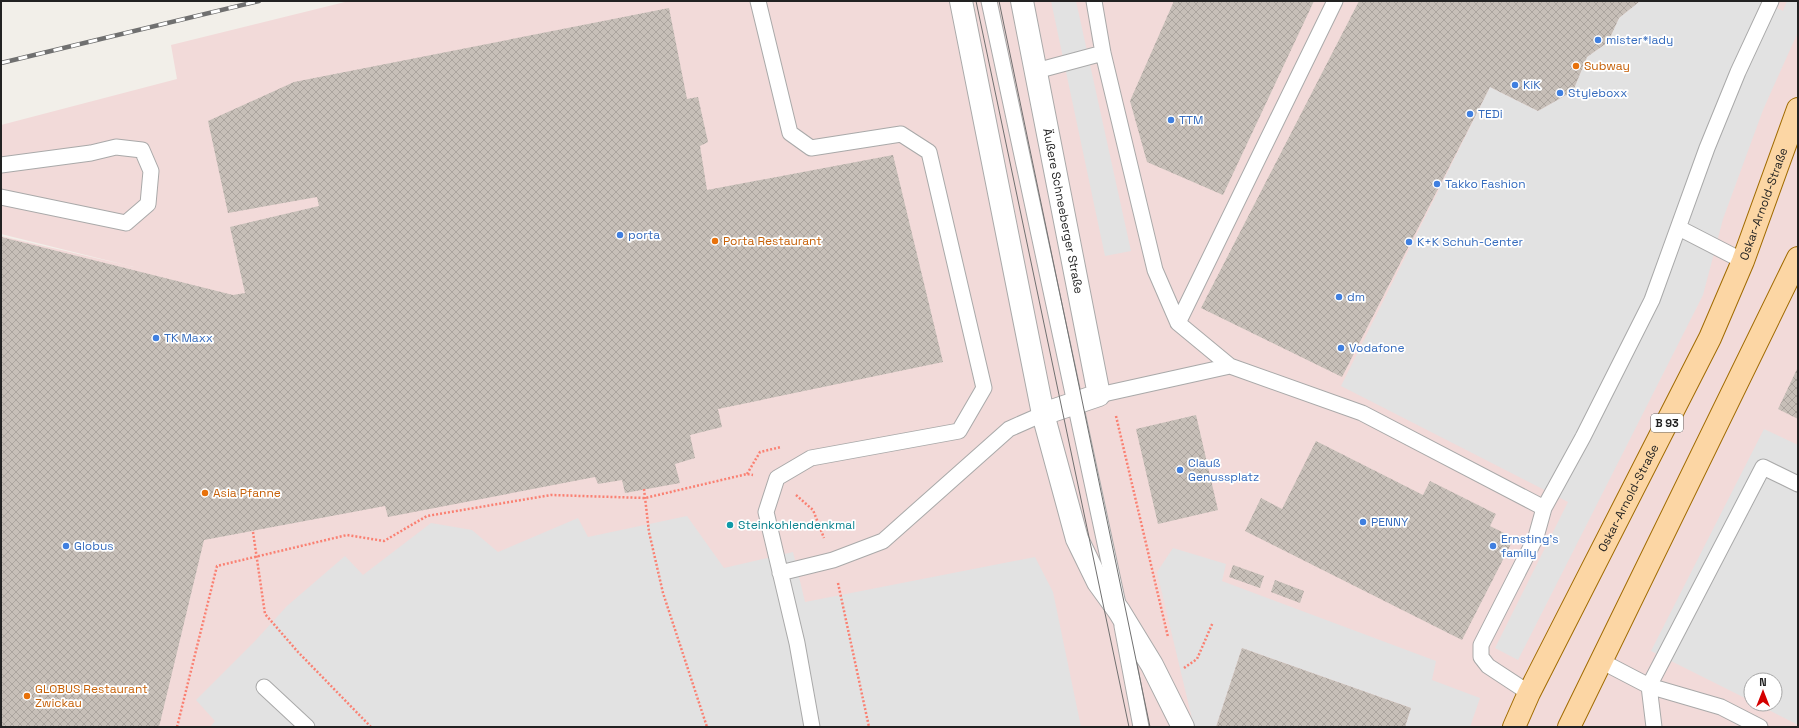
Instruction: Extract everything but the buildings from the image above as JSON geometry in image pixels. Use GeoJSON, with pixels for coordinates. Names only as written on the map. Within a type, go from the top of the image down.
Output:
{"type":"FeatureCollection","features":[{"type":"Feature","properties":{"kind":"main road","name":"Oskar-Arnold-Straße"},"geometry":{"type":"LineString","coordinates":[[1514,727],[1529,693],[1710,338],[1743,261],[1798,110]]}},
{"type":"Feature","properties":{"kind":"main road"},"geometry":{"type":"LineString","coordinates":[[1569,727],[1798,258]]}},
{"type":"Feature","properties":{"kind":"street"},"geometry":{"type":"LineString","coordinates":[[961,1],[1043,414],[1077,538],[1098,582],[1119,611],[1152,665],[1182,727]]}},
{"type":"Feature","properties":{"kind":"street","name":"Äußere Schneeberger Straße"},"geometry":{"type":"LineString","coordinates":[[1022,1],[1105,394]]}},
{"type":"Feature","properties":{"kind":"street"},"geometry":{"type":"LineString","coordinates":[[1043,414],[1105,394]]}},
{"type":"Feature","properties":{"kind":"lane"},"geometry":{"type":"LineString","coordinates":[[758,1],[790,133],[811,148],[901,134],[929,152],[984,388],[959,431],[812,458],[777,478],[766,512],[797,643],[812,727]]}},
{"type":"Feature","properties":{"kind":"lane"},"geometry":{"type":"LineString","coordinates":[[989,1],[1119,611],[1141,727]]}},
{"type":"Feature","properties":{"kind":"lane"},"geometry":{"type":"LineString","coordinates":[[1094,1],[1103,53],[1155,270],[1178,323],[1230,366],[1362,414],[1544,508]]}},
{"type":"Feature","properties":{"kind":"lane"},"geometry":{"type":"LineString","coordinates":[[1178,323],[1336,1]]}},
{"type":"Feature","properties":{"kind":"lane"},"geometry":{"type":"LineString","coordinates":[[1529,693],[1488,666],[1481,656],[1481,645],[1536,536],[1544,508],[1583,437],[1652,300],[1715,127],[1738,72],[1771,1]]}},
{"type":"Feature","properties":{"kind":"lane"},"geometry":{"type":"LineString","coordinates":[[1036,71],[1103,53]]}},
{"type":"Feature","properties":{"kind":"lane"},"geometry":{"type":"LineString","coordinates":[[1,165],[91,153],[116,147],[142,150],[151,171],[148,204],[126,223],[1,197]]}},
{"type":"Feature","properties":{"kind":"lane"},"geometry":{"type":"LineString","coordinates":[[1679,228],[1743,261]]}},
{"type":"Feature","properties":{"kind":"lane"},"geometry":{"type":"LineString","coordinates":[[1105,394],[1230,366]]}},
{"type":"Feature","properties":{"kind":"lane"},"geometry":{"type":"LineString","coordinates":[[780,573],[833,560],[883,540],[1008,429],[1043,414]]}},
{"type":"Feature","properties":{"kind":"lane"},"geometry":{"type":"LineString","coordinates":[[1654,727],[1649,686],[1763,467],[1798,484]]}},
{"type":"Feature","properties":{"kind":"lane"},"geometry":{"type":"LineString","coordinates":[[1601,661],[1649,686],[1721,707],[1760,727]]}},
{"type":"Feature","properties":{"kind":"lane"},"geometry":{"type":"LineString","coordinates":[[264,687],[306,727]]}},
{"type":"Feature","properties":{"kind":"path"},"geometry":{"type":"LineString","coordinates":[[1105,394],[1170,643]]}},
{"type":"Feature","properties":{"kind":"path"},"geometry":{"type":"LineString","coordinates":[[177,727],[217,566],[347,535],[384,541],[427,516],[551,495],[645,498],[747,474],[777,478],[813,510],[833,560],[869,727]]}},
{"type":"Feature","properties":{"kind":"path"},"geometry":{"type":"LineString","coordinates":[[644,489],[650,532],[663,593],[707,727]]}},
{"type":"Feature","properties":{"kind":"path"},"geometry":{"type":"LineString","coordinates":[[253,532],[265,614],[371,727]]}},
{"type":"Feature","properties":{"kind":"path"},"geometry":{"type":"LineString","coordinates":[[1182,669],[1197,659],[1213,622]]}},
{"type":"Feature","properties":{"kind":"shaded area"},"geometry":{"type":"Polygon","coordinates":[[[349,1],[1798,1],[1798,727],[1,727],[1,236],[134,267],[1,234],[1,125],[177,79],[171,45],[349,1]]]}},
{"type":"Feature","properties":{"kind":"shaded area"},"geometry":{"type":"Polygon","coordinates":[[[1051,1],[1076,1],[1131,251],[1105,256],[1051,1]]]}},
{"type":"Feature","properties":{"kind":"shaded area"},"geometry":{"type":"Polygon","coordinates":[[[1640,1],[1764,1],[1783,11],[1787,1],[1798,1],[1798,32],[1763,110],[1723,219],[1703,295],[1518,660],[1495,648],[1568,502],[1341,386],[1490,87],[1538,111],[1573,91],[1587,57],[1608,42],[1619,18],[1640,1]]]}},
{"type":"Feature","properties":{"kind":"shaded area"},"geometry":{"type":"Polygon","coordinates":[[[1764,429],[1798,445],[1798,725],[1773,712],[1783,712],[1783,672],[1743,672],[1743,697],[1651,651],[1764,429]]]}},
{"type":"Feature","properties":{"kind":"shaded area"},"geometry":{"type":"Polygon","coordinates":[[[687,516],[724,568],[793,552],[805,602],[1035,557],[1053,592],[1081,727],[210,727],[215,721],[196,700],[255,641],[287,606],[345,556],[363,575],[431,523],[472,530],[498,552],[578,518],[588,537],[687,516]]]}},
{"type":"Feature","properties":{"kind":"shaded area"},"geometry":{"type":"Polygon","coordinates":[[[1173,548],[1226,564],[1222,581],[1436,661],[1432,680],[1480,698],[1470,727],[1405,727],[1411,708],[1242,648],[1216,727],[1194,727],[1157,572],[1173,548]]]}},
{"type":"Feature","properties":{"kind":"tram line"},"geometry":{"type":"LineString","coordinates":[[976,1],[1129,727]]}},
{"type":"Feature","properties":{"kind":"tram line"},"geometry":{"type":"LineString","coordinates":[[999,1],[1150,727]]}},
{"type":"Feature","properties":{"kind":"railway"},"geometry":{"type":"LineString","coordinates":[[1,63],[259,1]]}},
{"type":"Feature","properties":{"kind":"place","name":"mister*lady"},"geometry":{"type":"Point","coordinates":[1598,40]}},
{"type":"Feature","properties":{"kind":"place","name":"Subway"},"geometry":{"type":"Point","coordinates":[1576,66]}},
{"type":"Feature","properties":{"kind":"place","name":"KiK"},"geometry":{"type":"Point","coordinates":[1515,85]}},
{"type":"Feature","properties":{"kind":"place","name":"Styleboxx"},"geometry":{"type":"Point","coordinates":[1560,93]}},
{"type":"Feature","properties":{"kind":"place","name":"TEDi"},"geometry":{"type":"Point","coordinates":[1470,114]}},
{"type":"Feature","properties":{"kind":"place","name":"TTM"},"geometry":{"type":"Point","coordinates":[1171,120]}},
{"type":"Feature","properties":{"kind":"place","name":"Takko Fashion"},"geometry":{"type":"Point","coordinates":[1437,184]}},
{"type":"Feature","properties":{"kind":"place","name":"porta"},"geometry":{"type":"Point","coordinates":[620,235]}},
{"type":"Feature","properties":{"kind":"place","name":"Porta Restaurant"},"geometry":{"type":"Point","coordinates":[715,241]}},
{"type":"Feature","properties":{"kind":"place","name":"K+K Schuh-Center"},"geometry":{"type":"Point","coordinates":[1409,242]}},
{"type":"Feature","properties":{"kind":"place","name":"dm"},"geometry":{"type":"Point","coordinates":[1339,297]}},
{"type":"Feature","properties":{"kind":"place","name":"TK Maxx"},"geometry":{"type":"Point","coordinates":[156,338]}},
{"type":"Feature","properties":{"kind":"place","name":"Vodafone"},"geometry":{"type":"Point","coordinates":[1341,348]}},
{"type":"Feature","properties":{"kind":"place","name":"Clauß Genussplatz"},"geometry":{"type":"Point","coordinates":[1180,470]}},
{"type":"Feature","properties":{"kind":"place","name":"Asia Pfanne"},"geometry":{"type":"Point","coordinates":[205,493]}},
{"type":"Feature","properties":{"kind":"place","name":"PENNY"},"geometry":{"type":"Point","coordinates":[1363,522]}},
{"type":"Feature","properties":{"kind":"place","name":"Steinkohlendenkmal"},"geometry":{"type":"Point","coordinates":[730,525]}},
{"type":"Feature","properties":{"kind":"place","name":"Globus"},"geometry":{"type":"Point","coordinates":[66,546]}},
{"type":"Feature","properties":{"kind":"place","name":"Ernsting's family"},"geometry":{"type":"Point","coordinates":[1493,546]}},
{"type":"Feature","properties":{"kind":"place","name":"GLOBUS Restaurant Zwickau"},"geometry":{"type":"Point","coordinates":[27,696]}}]}
